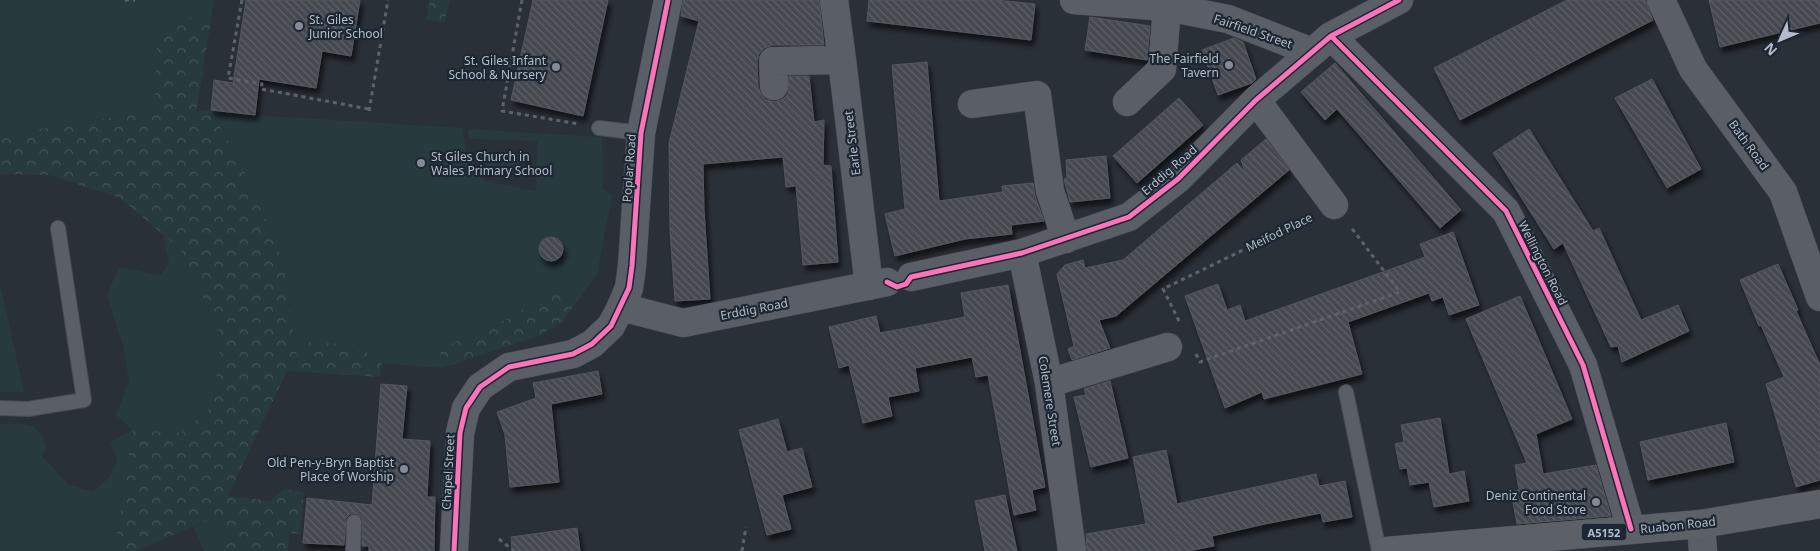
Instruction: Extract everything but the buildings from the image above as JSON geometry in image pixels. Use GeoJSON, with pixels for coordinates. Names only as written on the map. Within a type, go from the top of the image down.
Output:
{"type":"FeatureCollection","features":[{"type":"Feature","properties":{"kind":"main road","name":"Ruabon Road"},"geometry":{"type":"LineString","coordinates":[[1386,551],[1701,524],[1820,504]]}},
{"type":"Feature","properties":{"kind":"street","name":"Poplar Road"},"geometry":{"type":"LineString","coordinates":[[621,307],[629,288],[632,266],[641,133],[668,0]]}},
{"type":"Feature","properties":{"kind":"street","name":"Earle Street"},"geometry":{"type":"LineString","coordinates":[[834,0],[842,60],[889,282]]}},
{"type":"Feature","properties":{"kind":"street","name":"Fairfield Street"},"geometry":{"type":"LineString","coordinates":[[1074,0],[1229,10],[1321,44]]}},
{"type":"Feature","properties":{"kind":"street","name":"Erddig Road"},"geometry":{"type":"LineString","coordinates":[[621,307],[683,323],[889,282],[1022,253],[1129,217],[1178,179],[1256,100],[1321,44],[1399,0]]}},
{"type":"Feature","properties":{"kind":"street","name":"Bath Road"},"geometry":{"type":"LineString","coordinates":[[1661,0],[1693,69],[1783,192],[1820,297]]}},
{"type":"Feature","properties":{"kind":"street"},"geometry":{"type":"LineString","coordinates":[[1127,102],[1162,69],[1168,7]]}},
{"type":"Feature","properties":{"kind":"street","name":"Wellington Road"},"geometry":{"type":"LineString","coordinates":[[1321,44],[1506,211],[1584,365],[1632,529]]}},
{"type":"Feature","properties":{"kind":"street"},"geometry":{"type":"LineString","coordinates":[[774,86],[773,62],[842,60]]}},
{"type":"Feature","properties":{"kind":"street"},"geometry":{"type":"LineString","coordinates":[[972,104],[1037,95],[1050,191],[1066,239]]}},
{"type":"Feature","properties":{"kind":"street"},"geometry":{"type":"LineString","coordinates":[[1256,100],[1334,205]]}},
{"type":"Feature","properties":{"kind":"street","name":"Colemere Street"},"geometry":{"type":"LineString","coordinates":[[1022,253],[1048,383],[1072,551]]}},
{"type":"Feature","properties":{"kind":"street","name":"Chapel Street"},"geometry":{"type":"LineString","coordinates":[[454,551],[460,433],[466,408],[480,387],[509,368],[573,354],[592,344],[611,326],[621,307]]}},
{"type":"Feature","properties":{"kind":"street"},"geometry":{"type":"LineString","coordinates":[[1048,383],[1180,347]]}},
{"type":"Feature","properties":{"kind":"street"},"geometry":{"type":"LineString","coordinates":[[1701,524],[1703,551]]}},
{"type":"Feature","properties":{"kind":"lane"},"geometry":{"type":"LineString","coordinates":[[599,128],[641,133]]}},
{"type":"Feature","properties":{"kind":"lane"},"geometry":{"type":"LineString","coordinates":[[0,408],[28,409],[84,400],[58,228]]}},
{"type":"Feature","properties":{"kind":"lane"},"geometry":{"type":"LineString","coordinates":[[1346,392],[1379,551]]}},
{"type":"Feature","properties":{"kind":"lane"},"geometry":{"type":"LineString","coordinates":[[353,551],[354,522]]}},
{"type":"Feature","properties":{"kind":"path"},"geometry":{"type":"LineString","coordinates":[[125,0],[135,0]]}},
{"type":"Feature","properties":{"kind":"path"},"geometry":{"type":"LineString","coordinates":[[242,0],[228,78],[262,84],[261,89],[369,110],[388,0]]}},
{"type":"Feature","properties":{"kind":"path"},"geometry":{"type":"LineString","coordinates":[[522,0],[502,111],[599,128]]}},
{"type":"Feature","properties":{"kind":"path"},"geometry":{"type":"LineString","coordinates":[[1180,347],[1200,362],[1400,292],[1334,205]]}},
{"type":"Feature","properties":{"kind":"path"},"geometry":{"type":"LineString","coordinates":[[742,551],[746,527]]}},
{"type":"Feature","properties":{"kind":"path"},"geometry":{"type":"LineString","coordinates":[[499,539],[514,551]]}},
{"type":"Feature","properties":{"kind":"green space"},"geometry":{"type":"Polygon","coordinates":[[[0,0],[214,0],[196,113],[129,115],[0,135],[0,0]]]}},
{"type":"Feature","properties":{"kind":"green space"},"geometry":{"type":"Polygon","coordinates":[[[430,0],[450,0],[444,23],[426,19],[430,0]]]}},
{"type":"Feature","properties":{"kind":"green space"},"geometry":{"type":"Polygon","coordinates":[[[185,17],[211,20],[196,112],[211,110],[253,188],[283,263],[297,356],[310,342],[357,345],[382,364],[380,377],[287,371],[228,496],[270,501],[284,489],[304,492],[300,534],[289,533],[288,551],[224,551],[224,530],[218,516],[135,551],[115,551],[133,430],[181,433],[213,406],[221,336],[181,250],[120,198],[50,175],[0,174],[0,135],[129,115],[155,114],[157,37],[166,25],[185,17]]]}},
{"type":"Feature","properties":{"kind":"green space"},"geometry":{"type":"Polygon","coordinates":[[[211,110],[255,115],[463,128],[467,159],[485,181],[536,191],[537,141],[469,139],[468,129],[602,137],[603,188],[612,195],[597,274],[562,322],[538,336],[442,368],[297,357],[283,263],[253,188],[211,110]]]}},
{"type":"Feature","properties":{"kind":"green space"},"geometry":{"type":"Polygon","coordinates":[[[474,152],[523,154],[522,178],[487,166],[474,152]]]}},
{"type":"Feature","properties":{"kind":"green space"},"geometry":{"type":"Polygon","coordinates":[[[163,235],[181,250],[221,336],[213,406],[181,433],[115,551],[0,551],[0,424],[24,424],[35,428],[44,440],[47,449],[42,456],[68,484],[92,492],[109,478],[117,460],[110,442],[132,430],[116,415],[129,381],[123,346],[107,295],[119,267],[161,275],[169,263],[163,235]]]}},
{"type":"Feature","properties":{"kind":"green space"},"geometry":{"type":"Polygon","coordinates":[[[0,284],[24,392],[0,392],[0,284]]]}},
{"type":"Feature","properties":{"kind":"green space"},"geometry":{"type":"Polygon","coordinates":[[[560,287],[578,300],[562,322],[538,336],[442,368],[440,349],[507,319],[560,287]]]}},
{"type":"Feature","properties":{"kind":"green space"},"geometry":{"type":"Polygon","coordinates":[[[218,516],[224,530],[224,551],[204,551],[193,527],[218,516]]]}},
{"type":"Feature","properties":{"kind":"cycle path"},"geometry":{"type":"LineString","coordinates":[[454,551],[460,433],[466,408],[480,387],[509,367],[573,354],[592,344],[611,326],[629,288],[641,133],[668,0]]}},
{"type":"Feature","properties":{"kind":"cycle path"},"geometry":{"type":"LineString","coordinates":[[887,282],[897,287],[906,284],[911,277],[1022,253],[1129,217],[1178,179],[1256,100],[1331,36],[1399,0]]}},
{"type":"Feature","properties":{"kind":"cycle path"},"geometry":{"type":"LineString","coordinates":[[1331,36],[1506,211],[1583,365],[1631,529]]}},
{"type":"Feature","properties":{"kind":"place","name":"St. Giles Junior School"},"geometry":{"type":"Point","coordinates":[299,26]}},
{"type":"Feature","properties":{"kind":"place","name":"The Fairfield Tavern"},"geometry":{"type":"Point","coordinates":[1229,65]}},
{"type":"Feature","properties":{"kind":"place","name":"St. Giles Infant School & Nursery"},"geometry":{"type":"Point","coordinates":[556,67]}},
{"type":"Feature","properties":{"kind":"place","name":"St Giles Church in Wales Primary School"},"geometry":{"type":"Point","coordinates":[421,163]}},
{"type":"Feature","properties":{"kind":"place","name":"Old Pen-y-Bryn Baptist Place of Worship"},"geometry":{"type":"Point","coordinates":[404,469]}},
{"type":"Feature","properties":{"kind":"place","name":"Deniz Continental Food Store"},"geometry":{"type":"Point","coordinates":[1596,502]}}]}
